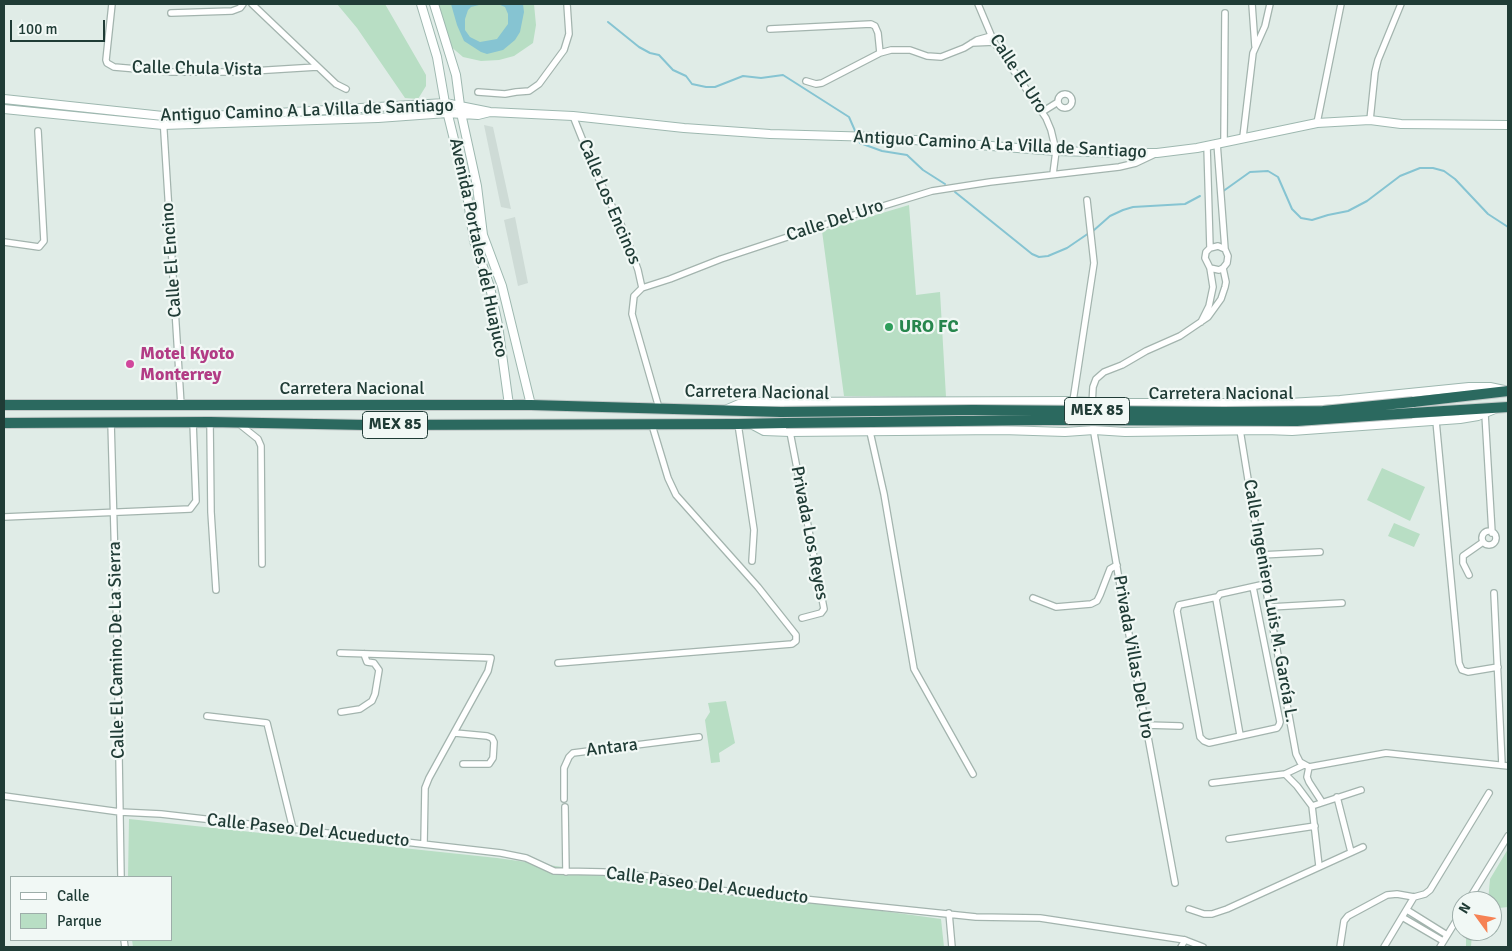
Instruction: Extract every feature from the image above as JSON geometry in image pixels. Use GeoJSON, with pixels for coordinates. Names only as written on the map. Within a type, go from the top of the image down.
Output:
{"type":"FeatureCollection","features":[{"type":"Feature","properties":{"kind":"highway","name":"Carretera Nacional"},"geometry":{"type":"LineString","coordinates":[[4,422],[210,422],[367,425],[751,424],[788,428],[1045,420],[1297,422],[1412,408],[1508,391]]}},
{"type":"Feature","properties":{"kind":"highway","name":"Carretera Nacional"},"geometry":{"type":"LineString","coordinates":[[4,405],[531,405],[781,412],[973,410],[1224,412],[1503,407]]}},
{"type":"Feature","properties":{"kind":"street","name":"Calle Chula Vista"},"geometry":{"type":"LineString","coordinates":[[112,4],[106,56],[107,63],[114,67],[172,72],[236,72],[317,67]]}},
{"type":"Feature","properties":{"kind":"street"},"geometry":{"type":"LineString","coordinates":[[171,13],[232,11],[244,4]]}},
{"type":"Feature","properties":{"kind":"street"},"geometry":{"type":"LineString","coordinates":[[252,4],[317,67],[336,84],[346,89]]}},
{"type":"Feature","properties":{"kind":"street","name":"Avenida Portales del Huajuco"},"geometry":{"type":"LineString","coordinates":[[421,4],[438,63],[445,103],[466,188],[474,241],[490,287],[498,325],[509,405]]}},
{"type":"Feature","properties":{"kind":"street","name":"Avenida Portales del Huajuco"},"geometry":{"type":"LineString","coordinates":[[434,4],[456,75],[460,109],[476,186],[483,235],[502,286],[531,405]]}},
{"type":"Feature","properties":{"kind":"street"},"geometry":{"type":"LineString","coordinates":[[478,92],[505,94],[529,91],[540,84],[564,50],[569,34],[567,4]]}},
{"type":"Feature","properties":{"kind":"street","name":"Calle El Uro"},"geometry":{"type":"LineString","coordinates":[[978,4],[993,39],[1042,112],[1051,130],[1056,151],[1053,174]]}},
{"type":"Feature","properties":{"kind":"street"},"geometry":{"type":"LineString","coordinates":[[1243,137],[1249,78],[1255,46],[1252,4]]}},
{"type":"Feature","properties":{"kind":"street"},"geometry":{"type":"LineString","coordinates":[[1255,46],[1265,26],[1270,4]]}},
{"type":"Feature","properties":{"kind":"street"},"geometry":{"type":"LineString","coordinates":[[1317,122],[1341,4]]}},
{"type":"Feature","properties":{"kind":"street"},"geometry":{"type":"LineString","coordinates":[[1370,120],[1378,60],[1401,4]]}},
{"type":"Feature","properties":{"kind":"street"},"geometry":{"type":"LineString","coordinates":[[1210,268],[1219,270],[1228,263],[1225,249],[1220,142],[1225,13]]}},
{"type":"Feature","properties":{"kind":"street"},"geometry":{"type":"LineString","coordinates":[[770,29],[871,24],[875,26],[878,33],[880,53]]}},
{"type":"Feature","properties":{"kind":"street"},"geometry":{"type":"LineString","coordinates":[[806,81],[816,84],[822,83],[880,53],[902,49],[928,56],[941,57],[972,43],[993,39]]}},
{"type":"Feature","properties":{"kind":"street"},"geometry":{"type":"LineString","coordinates":[[438,63],[451,59]]}},
{"type":"Feature","properties":{"kind":"street"},"geometry":{"type":"LineString","coordinates":[[100,66],[107,63]]}},
{"type":"Feature","properties":{"kind":"street","name":"Antiguo Camino A La Villa de Santiago"},"geometry":{"type":"LineString","coordinates":[[4,99],[163,116],[243,115],[445,103],[478,115],[490,112],[573,116],[650,126],[770,134],[853,136],[1056,151],[1157,153],[1207,146],[1317,122],[1370,120],[1418,124],[1508,125]]}},
{"type":"Feature","properties":{"kind":"street"},"geometry":{"type":"LineString","coordinates":[[1042,112],[1058,102]]}},
{"type":"Feature","properties":{"kind":"street","name":"Antiguo Camino A La Villa de Santiago"},"geometry":{"type":"LineString","coordinates":[[4,109],[164,125],[368,118],[448,113],[460,109]]}},
{"type":"Feature","properties":{"kind":"street","name":"Calle El Encino"},"geometry":{"type":"LineString","coordinates":[[163,116],[181,404]]}},
{"type":"Feature","properties":{"kind":"street","name":"Calle Los Encinos"},"geometry":{"type":"LineString","coordinates":[[573,116],[595,171],[624,231],[636,262],[642,288]]}},
{"type":"Feature","properties":{"kind":"street"},"geometry":{"type":"LineString","coordinates":[[4,242],[39,247],[44,241],[38,131]]}},
{"type":"Feature","properties":{"kind":"street"},"geometry":{"type":"LineString","coordinates":[[1201,322],[1212,296],[1213,287],[1210,268],[1205,258],[1210,248],[1207,146]]}},
{"type":"Feature","properties":{"kind":"street","name":"Calle Del Uro"},"geometry":{"type":"LineString","coordinates":[[642,288],[748,250],[932,191],[1119,166],[1136,163],[1157,153]]}},
{"type":"Feature","properties":{"kind":"street"},"geometry":{"type":"LineString","coordinates":[[1068,401],[1094,263],[1087,200]]}},
{"type":"Feature","properties":{"kind":"street"},"geometry":{"type":"LineString","coordinates":[[1210,248],[1218,246],[1225,249]]}},
{"type":"Feature","properties":{"kind":"street"},"geometry":{"type":"LineString","coordinates":[[1092,401],[1093,387],[1096,379],[1104,372],[1180,336],[1212,313],[1221,299],[1226,282],[1223,268]]}},
{"type":"Feature","properties":{"kind":"street"},"geometry":{"type":"LineString","coordinates":[[642,288],[634,296],[632,314],[659,408]]}},
{"type":"Feature","properties":{"kind":"street"},"geometry":{"type":"LineString","coordinates":[[498,325],[512,323]]}},
{"type":"Feature","properties":{"kind":"street","name":"MEX 85"},"geometry":{"type":"LineString","coordinates":[[724,410],[748,402],[1092,401],[1126,403],[1289,403],[1340,400],[1481,386],[1508,391]]}},
{"type":"Feature","properties":{"kind":"street","name":"MEX 85"},"geometry":{"type":"LineString","coordinates":[[1065,432],[1072,416],[1068,401]]}},
{"type":"Feature","properties":{"kind":"street","name":"MEX 85"},"geometry":{"type":"LineString","coordinates":[[1092,401],[1094,430]]}},
{"type":"Feature","properties":{"kind":"street","name":"MEX 85"},"geometry":{"type":"LineString","coordinates":[[1125,432],[1116,426],[1114,414],[1120,405],[1126,403]]}},
{"type":"Feature","properties":{"kind":"street","name":"MEX 85"},"geometry":{"type":"LineString","coordinates":[[788,428],[870,432],[1311,430],[1460,419],[1486,414],[1503,407]]}},
{"type":"Feature","properties":{"kind":"street"},"geometry":{"type":"LineString","coordinates":[[1483,542],[1490,545],[1494,542],[1495,537],[1492,533],[1486,414]]}},
{"type":"Feature","properties":{"kind":"street"},"geometry":{"type":"LineString","coordinates":[[1436,421],[1459,664],[1462,670],[1468,672],[1498,667]]}},
{"type":"Feature","properties":{"kind":"street","name":"Calle El Camino De La Sierra"},"geometry":{"type":"LineString","coordinates":[[111,422],[121,876]]}},
{"type":"Feature","properties":{"kind":"street"},"geometry":{"type":"LineString","coordinates":[[4,517],[187,510],[193,507],[196,501],[193,422]]}},
{"type":"Feature","properties":{"kind":"street"},"geometry":{"type":"LineString","coordinates":[[210,422],[216,590]]}},
{"type":"Feature","properties":{"kind":"street"},"geometry":{"type":"LineString","coordinates":[[238,423],[258,439],[261,446],[262,564]]}},
{"type":"Feature","properties":{"kind":"street"},"geometry":{"type":"LineString","coordinates":[[738,424],[754,530],[752,561]]}},
{"type":"Feature","properties":{"kind":"street"},"geometry":{"type":"LineString","coordinates":[[558,663],[792,644],[796,641],[796,635],[758,587],[676,495],[668,478],[652,425]]}},
{"type":"Feature","properties":{"kind":"street","name":"Privada Los Reyes"},"geometry":{"type":"LineString","coordinates":[[788,428],[824,609],[821,613],[802,618]]}},
{"type":"Feature","properties":{"kind":"street","name":"Privada Villas Del Uro"},"geometry":{"type":"LineString","coordinates":[[1094,430],[1175,882]]}},
{"type":"Feature","properties":{"kind":"street","name":"Calle Ingeniero Luis M. García L."},"geometry":{"type":"LineString","coordinates":[[1240,430],[1265,584],[1296,754],[1306,766]]}},
{"type":"Feature","properties":{"kind":"street"},"geometry":{"type":"LineString","coordinates":[[870,432],[884,494],[914,669],[972,774]]}},
{"type":"Feature","properties":{"kind":"street"},"geometry":{"type":"LineString","coordinates":[[1483,542],[1483,535],[1487,532],[1492,533]]}},
{"type":"Feature","properties":{"kind":"street"},"geometry":{"type":"LineString","coordinates":[[1469,575],[1463,563],[1463,556],[1483,542]]}},
{"type":"Feature","properties":{"kind":"street"},"geometry":{"type":"LineString","coordinates":[[1261,556],[1320,552]]}},
{"type":"Feature","properties":{"kind":"street"},"geometry":{"type":"LineString","coordinates":[[1033,598],[1056,606],[1091,604],[1097,601],[1100,595],[1106,574],[1117,565]]}},
{"type":"Feature","properties":{"kind":"street"},"geometry":{"type":"LineString","coordinates":[[1253,587],[1280,722],[1277,728],[1209,743],[1200,737],[1177,611],[1179,605],[1265,584]]}},
{"type":"Feature","properties":{"kind":"street"},"geometry":{"type":"LineString","coordinates":[[1212,783],[1285,774],[1306,766],[1386,753],[1505,765],[1494,593]]}},
{"type":"Feature","properties":{"kind":"street"},"geometry":{"type":"LineString","coordinates":[[1217,597],[1216,606],[1240,735]]}},
{"type":"Feature","properties":{"kind":"street"},"geometry":{"type":"LineString","coordinates":[[1270,607],[1342,603]]}},
{"type":"Feature","properties":{"kind":"street"},"geometry":{"type":"LineString","coordinates":[[340,653],[492,658],[488,671],[436,763],[426,788],[424,844]]}},
{"type":"Feature","properties":{"kind":"street"},"geometry":{"type":"LineString","coordinates":[[341,712],[360,709],[372,701],[376,694],[379,670],[374,663],[367,662],[364,654]]}},
{"type":"Feature","properties":{"kind":"street"},"geometry":{"type":"LineString","coordinates":[[207,716],[267,723],[293,829]]}},
{"type":"Feature","properties":{"kind":"street"},"geometry":{"type":"LineString","coordinates":[[1146,725],[1180,726]]}},
{"type":"Feature","properties":{"kind":"street"},"geometry":{"type":"LineString","coordinates":[[454,733],[487,736],[492,738],[494,742],[493,758],[489,764],[463,764]]}},
{"type":"Feature","properties":{"kind":"street","name":"Antara"},"geometry":{"type":"LineString","coordinates":[[564,800],[564,768],[573,753],[699,737]]}},
{"type":"Feature","properties":{"kind":"street"},"geometry":{"type":"LineString","coordinates":[[1306,766],[1309,782],[1322,802]]}},
{"type":"Feature","properties":{"kind":"street"},"geometry":{"type":"LineString","coordinates":[[1285,774],[1312,806],[1320,866]]}},
{"type":"Feature","properties":{"kind":"street"},"geometry":{"type":"LineString","coordinates":[[1297,786],[1309,782]]}},
{"type":"Feature","properties":{"kind":"street"},"geometry":{"type":"LineString","coordinates":[[1312,806],[1361,790]]}},
{"type":"Feature","properties":{"kind":"street"},"geometry":{"type":"LineString","coordinates":[[1340,947],[1344,921],[1348,916],[1390,894],[1414,897],[1427,893],[1489,793]]}},
{"type":"Feature","properties":{"kind":"street","name":"Calle Paseo Del Acueducto"},"geometry":{"type":"LineString","coordinates":[[4,796],[120,812],[161,814],[517,855],[554,871],[603,872],[658,877],[717,890],[784,898],[976,917],[1029,916],[1186,940],[1203,947]]}},
{"type":"Feature","properties":{"kind":"street"},"geometry":{"type":"LineString","coordinates":[[1337,798],[1351,852]]}},
{"type":"Feature","properties":{"kind":"street"},"geometry":{"type":"LineString","coordinates":[[565,807],[566,872]]}},
{"type":"Feature","properties":{"kind":"street"},"geometry":{"type":"LineString","coordinates":[[1229,839],[1315,826]]}},
{"type":"Feature","properties":{"kind":"street"},"geometry":{"type":"LineString","coordinates":[[1474,891],[1508,836]]}},
{"type":"Feature","properties":{"kind":"street"},"geometry":{"type":"LineString","coordinates":[[1189,909],[1204,914],[1220,912],[1363,847]]}},
{"type":"Feature","properties":{"kind":"street"},"geometry":{"type":"LineString","coordinates":[[1384,947],[1414,897]]}},
{"type":"Feature","properties":{"kind":"street"},"geometry":{"type":"LineString","coordinates":[[1406,910],[1448,935]]}},
{"type":"Feature","properties":{"kind":"street"},"geometry":{"type":"LineString","coordinates":[[948,913],[952,947]]}},
{"type":"Feature","properties":{"kind":"street"},"geometry":{"type":"LineString","coordinates":[[1402,916],[1443,941]]}},
{"type":"Feature","properties":{"kind":"street"},"geometry":{"type":"LineString","coordinates":[[1440,947],[1452,928]]}},
{"type":"Feature","properties":{"kind":"street"},"geometry":{"type":"LineString","coordinates":[[1181,947],[1186,940]]}},
{"type":"Feature","properties":{"kind":"shaded area"},"geometry":{"type":"Polygon","coordinates":[[[484,125],[493,127],[511,209],[501,207],[484,125]]]}},
{"type":"Feature","properties":{"kind":"shaded area"},"geometry":{"type":"Polygon","coordinates":[[[515,217],[528,283],[518,286],[504,220],[515,217]]]}},
{"type":"Feature","properties":{"kind":"green space"},"geometry":{"type":"Polygon","coordinates":[[[337,4],[385,4],[426,75],[426,86],[418,99],[405,98],[357,28],[337,4]]]}},
{"type":"Feature","properties":{"kind":"green space"},"geometry":{"type":"Polygon","coordinates":[[[438,4],[534,4],[536,25],[533,43],[514,56],[499,60],[481,61],[463,57],[449,45],[438,4]]]}},
{"type":"Feature","properties":{"kind":"green space","name":"URO FC"},"geometry":{"type":"Polygon","coordinates":[[[909,205],[916,295],[940,292],[946,397],[844,396],[822,231],[909,205]]]}},
{"type":"Feature","properties":{"kind":"green space"},"geometry":{"type":"Polygon","coordinates":[[[1382,468],[1425,487],[1410,521],[1367,500],[1382,468]]]}},
{"type":"Feature","properties":{"kind":"green space"},"geometry":{"type":"Polygon","coordinates":[[[1394,523],[1420,534],[1414,547],[1388,536],[1394,523]]]}},
{"type":"Feature","properties":{"kind":"green space"},"geometry":{"type":"Polygon","coordinates":[[[726,701],[735,743],[719,753],[720,762],[711,763],[705,720],[710,712],[708,703],[726,701]]]}},
{"type":"Feature","properties":{"kind":"green space"},"geometry":{"type":"Polygon","coordinates":[[[129,819],[497,858],[941,919],[944,947],[133,947],[132,941],[172,941],[172,876],[128,876],[129,819]]]}},
{"type":"Feature","properties":{"kind":"green space"},"geometry":{"type":"Polygon","coordinates":[[[1508,849],[1508,907],[1502,908],[1502,891],[1489,891],[1490,879],[1508,849]]]}},
{"type":"Feature","properties":{"kind":"green space"},"geometry":{"type":"Polygon","coordinates":[[[1466,941],[1471,941],[1471,947],[1466,947],[1466,941]]]}},
{"type":"Feature","properties":{"kind":"water"},"geometry":{"type":"Polygon","coordinates":[[[451,4],[483,4],[471,7],[465,19],[465,30],[470,37],[480,42],[497,39],[508,24],[508,14],[505,7],[498,4],[523,4],[524,12],[520,32],[515,40],[503,50],[487,54],[481,52],[464,41],[451,4]]]}},
{"type":"Feature","properties":{"kind":"waterway"},"geometry":{"type":"LineString","coordinates":[[608,22],[639,47],[659,55],[673,70],[686,76],[692,84],[715,87],[743,76],[761,78],[783,75],[849,117],[856,133]]}},
{"type":"Feature","properties":{"kind":"waterway"},"geometry":{"type":"LineString","coordinates":[[859,140],[860,143],[882,151],[907,155],[923,170],[945,184]]}},
{"type":"Feature","properties":{"kind":"waterway"},"geometry":{"type":"LineString","coordinates":[[1222,192],[1250,172],[1268,171],[1278,177],[1292,209],[1301,218],[1312,220],[1348,211],[1367,201],[1400,176],[1420,168],[1433,168],[1444,171],[1455,179],[1488,214],[1508,227]]}},
{"type":"Feature","properties":{"kind":"waterway"},"geometry":{"type":"LineString","coordinates":[[955,192],[1032,254],[1039,257],[1048,256],[1067,248],[1089,233]]}},
{"type":"Feature","properties":{"kind":"waterway"},"geometry":{"type":"LineString","coordinates":[[1093,231],[1110,216],[1123,210],[1133,207],[1185,204],[1200,196]]}},
{"type":"Feature","properties":{"kind":"place","name":"URO FC"},"geometry":{"type":"Point","coordinates":[889,327]}},
{"type":"Feature","properties":{"kind":"place","name":"Motel Kyoto Monterrey"},"geometry":{"type":"Point","coordinates":[130,364]}}]}
